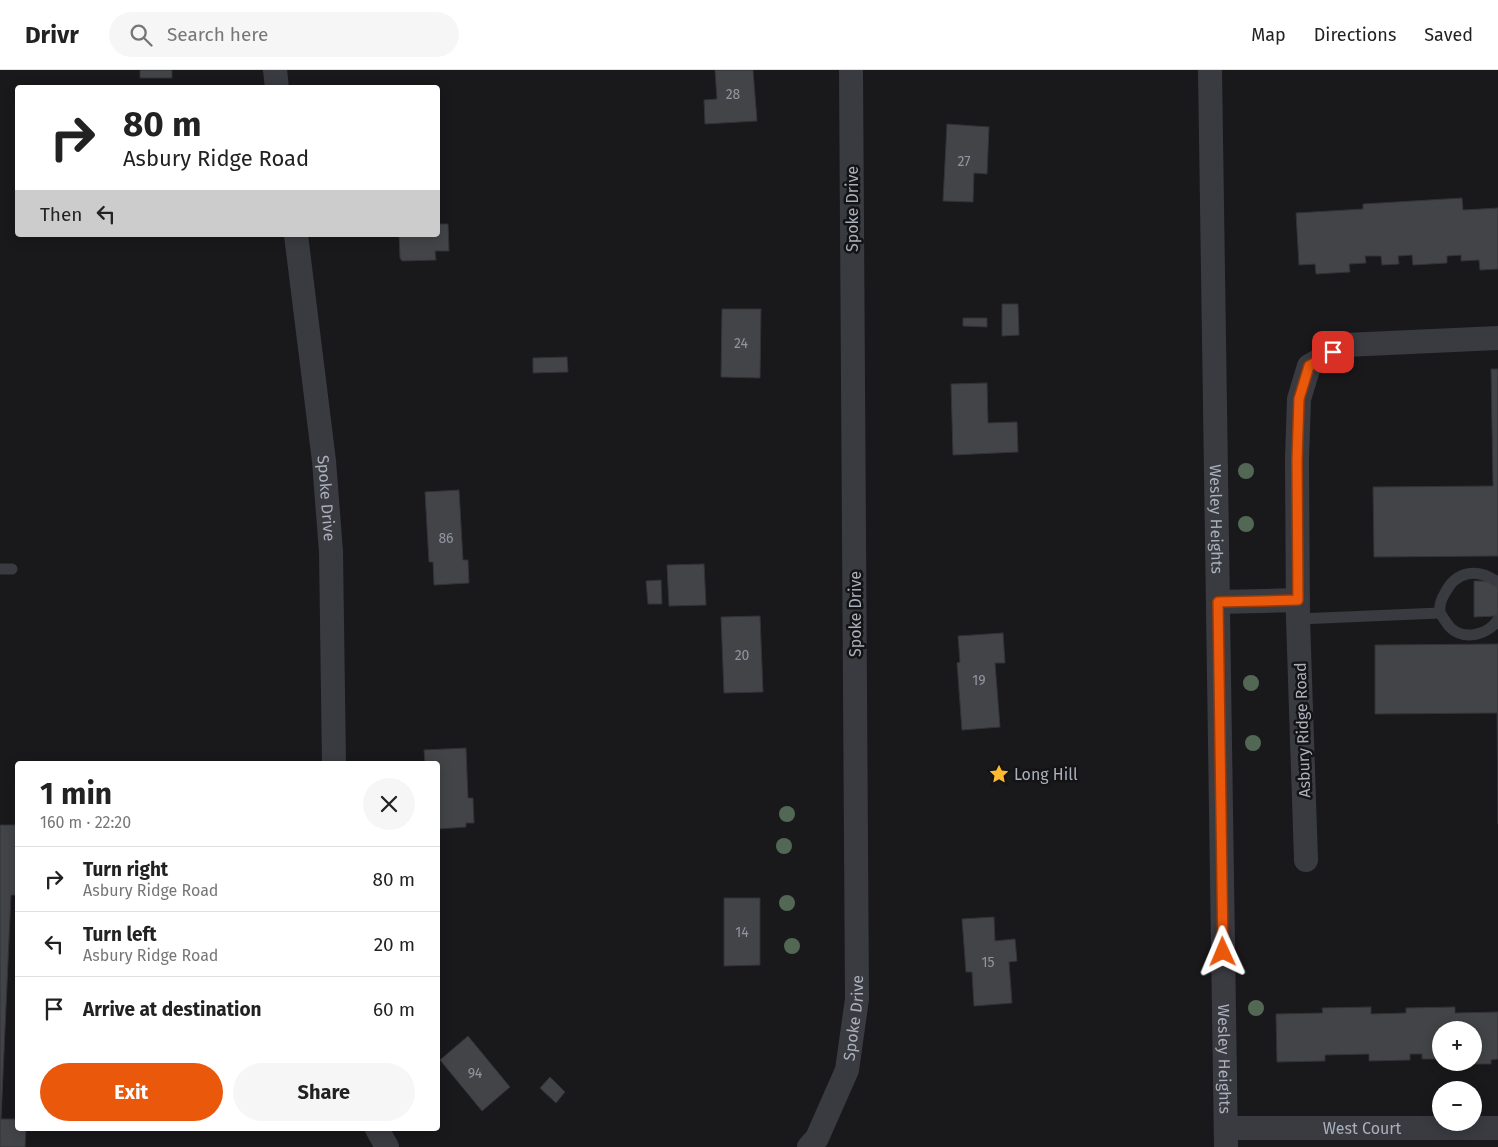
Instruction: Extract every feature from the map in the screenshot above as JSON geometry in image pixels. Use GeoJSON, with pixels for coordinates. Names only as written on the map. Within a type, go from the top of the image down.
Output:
{"type":"FeatureCollection","features":[{"type":"Feature","properties":{"kind":"street"},"geometry":{"type":"LineString","coordinates":[[275,70],[277,85]]}},
{"type":"Feature","properties":{"kind":"street","name":"Spoke Drive"},"geometry":{"type":"LineString","coordinates":[[809,1147],[817,1138],[847,1070],[857,999],[851,70]]}},
{"type":"Feature","properties":{"kind":"street","name":"Wesley Heights"},"geometry":{"type":"LineString","coordinates":[[1210,70],[1226,1137]]}},
{"type":"Feature","properties":{"kind":"street","name":"Spoke Drive"},"geometry":{"type":"LineString","coordinates":[[296,237],[324,460],[331,552],[334,761]]}},
{"type":"Feature","properties":{"kind":"street","name":"Asbury Ridge Road"},"geometry":{"type":"LineString","coordinates":[[1306,860],[1298,610],[1297,460],[1299,399],[1309,366],[1344,346],[1498,338]]}},
{"type":"Feature","properties":{"kind":"street"},"geometry":{"type":"LineString","coordinates":[[1218,602],[1298,610]]}},
{"type":"Feature","properties":{"kind":"street","name":"West Court"},"geometry":{"type":"LineString","coordinates":[[1226,1137],[1498,1128]]}},
{"type":"Feature","properties":{"kind":"street"},"geometry":{"type":"LineString","coordinates":[[378,1131],[387,1147]]}},
{"type":"Feature","properties":{"kind":"lane"},"geometry":{"type":"LineString","coordinates":[[1496,581],[1487,575],[1478,573],[1461,576],[1451,583],[1447,589],[1443,597],[1440,613],[1448,626],[1457,632],[1468,635],[1479,634],[1488,630],[1498,620]]}},
{"type":"Feature","properties":{"kind":"lane"},"geometry":{"type":"LineString","coordinates":[[1298,610],[1440,613]]}},
{"type":"Feature","properties":{"kind":"building"},"geometry":{"type":"Polygon","coordinates":[[[140,70],[172,70],[172,78],[140,78],[140,70]]]}},
{"type":"Feature","properties":{"kind":"building"},"geometry":{"type":"Polygon","coordinates":[[[715,70],[753,70],[757,121],[705,124],[704,100],[717,99],[715,70]]]}},
{"type":"Feature","properties":{"kind":"building"},"geometry":{"type":"Polygon","coordinates":[[[947,124],[989,127],[987,174],[974,173],[973,202],[943,201],[947,124]]]}},
{"type":"Feature","properties":{"kind":"building"},"geometry":{"type":"Polygon","coordinates":[[[1462,198],[1463,210],[1498,208],[1498,269],[1480,270],[1479,260],[1461,261],[1461,255],[1447,256],[1447,263],[1413,265],[1412,255],[1398,256],[1399,264],[1382,265],[1381,256],[1365,256],[1366,263],[1349,264],[1350,272],[1316,274],[1315,264],[1299,265],[1296,213],[1363,209],[1363,204],[1462,198]]]}},
{"type":"Feature","properties":{"kind":"building"},"geometry":{"type":"Polygon","coordinates":[[[440,224],[448,224],[449,251],[435,251],[436,260],[402,261],[400,258],[399,237],[440,237],[440,224]]]}},
{"type":"Feature","properties":{"kind":"building"},"geometry":{"type":"Polygon","coordinates":[[[1002,304],[1018,304],[1019,335],[1002,336],[1002,304]]]}},
{"type":"Feature","properties":{"kind":"building"},"geometry":{"type":"Polygon","coordinates":[[[722,309],[761,309],[760,378],[721,377],[722,309]]]}},
{"type":"Feature","properties":{"kind":"building"},"geometry":{"type":"Polygon","coordinates":[[[963,318],[987,318],[987,327],[963,326],[963,318]]]}},
{"type":"Feature","properties":{"kind":"building"},"geometry":{"type":"Polygon","coordinates":[[[567,357],[568,372],[533,373],[533,358],[567,357]]]}},
{"type":"Feature","properties":{"kind":"building"},"geometry":{"type":"Polygon","coordinates":[[[1491,369],[1498,369],[1498,556],[1374,557],[1373,487],[1493,486],[1491,369]]]}},
{"type":"Feature","properties":{"kind":"building"},"geometry":{"type":"Polygon","coordinates":[[[987,383],[988,423],[1017,422],[1018,452],[953,455],[951,384],[987,383]]]}},
{"type":"Feature","properties":{"kind":"building"},"geometry":{"type":"Polygon","coordinates":[[[459,490],[463,560],[468,560],[469,583],[434,585],[433,562],[429,562],[425,492],[459,490]]]}},
{"type":"Feature","properties":{"kind":"building"},"geometry":{"type":"Polygon","coordinates":[[[704,564],[706,605],[669,606],[667,565],[704,564]]]}},
{"type":"Feature","properties":{"kind":"building"},"geometry":{"type":"Polygon","coordinates":[[[661,580],[662,604],[648,604],[646,581],[661,580]]]}},
{"type":"Feature","properties":{"kind":"building"},"geometry":{"type":"Polygon","coordinates":[[[1474,581],[1498,581],[1498,616],[1474,617],[1474,581]]]}},
{"type":"Feature","properties":{"kind":"building"},"geometry":{"type":"Polygon","coordinates":[[[760,616],[763,692],[724,693],[721,617],[760,616]]]}},
{"type":"Feature","properties":{"kind":"building"},"geometry":{"type":"Polygon","coordinates":[[[1003,633],[1005,663],[995,663],[1000,727],[962,730],[957,663],[960,662],[958,636],[1003,633]]]}},
{"type":"Feature","properties":{"kind":"building"},"geometry":{"type":"Polygon","coordinates":[[[1498,644],[1498,824],[1497,713],[1375,714],[1375,645],[1498,644]]]}},
{"type":"Feature","properties":{"kind":"building"},"geometry":{"type":"Polygon","coordinates":[[[466,748],[468,798],[473,798],[474,823],[466,823],[466,827],[440,829],[440,761],[425,761],[424,750],[466,748]]]}},
{"type":"Feature","properties":{"kind":"building"},"geometry":{"type":"Polygon","coordinates":[[[0,825],[15,825],[15,895],[11,895],[1,1119],[15,1119],[15,1131],[26,1131],[25,1147],[0,1147],[0,825]]]}},
{"type":"Feature","properties":{"kind":"building"},"geometry":{"type":"Polygon","coordinates":[[[724,898],[760,898],[760,965],[724,966],[724,898]]]}},
{"type":"Feature","properties":{"kind":"building"},"geometry":{"type":"Polygon","coordinates":[[[994,917],[995,941],[1015,939],[1017,961],[1009,962],[1012,1003],[974,1006],[972,972],[966,972],[962,919],[994,917]]]}},
{"type":"Feature","properties":{"kind":"building"},"geometry":{"type":"Polygon","coordinates":[[[1371,1007],[1371,1014],[1406,1013],[1406,1008],[1455,1007],[1455,1013],[1498,1012],[1498,1059],[1491,1060],[1491,1064],[1482,1064],[1482,1021],[1432,1021],[1432,1059],[1422,1059],[1422,1054],[1410,1054],[1410,1060],[1369,1061],[1369,1054],[1325,1055],[1325,1061],[1277,1062],[1276,1014],[1323,1013],[1322,1008],[1371,1007]]]}},
{"type":"Feature","properties":{"kind":"building"},"geometry":{"type":"Polygon","coordinates":[[[468,1036],[510,1087],[482,1111],[440,1060],[468,1036]]]}},
{"type":"Feature","properties":{"kind":"building"},"geometry":{"type":"Polygon","coordinates":[[[550,1077],[565,1092],[556,1103],[540,1088],[550,1077]]]}},
{"type":"Feature","properties":{"kind":"place","name":"Long Hill"},"geometry":{"type":"Point","coordinates":[999,774]}},
{"type":"Feature","properties":{"kind":"route"},"geometry":{"type":"LineString","coordinates":[[1223,952],[1218,602],[1298,600],[1297,460],[1299,399],[1309,366],[1333,352]]}}]}
